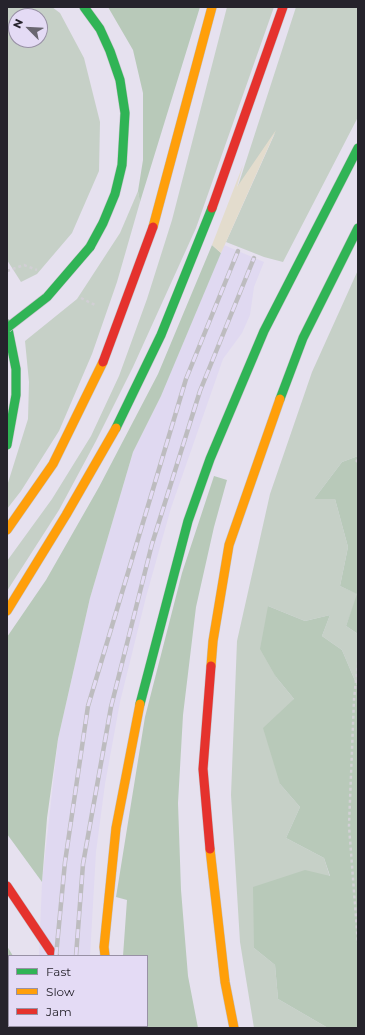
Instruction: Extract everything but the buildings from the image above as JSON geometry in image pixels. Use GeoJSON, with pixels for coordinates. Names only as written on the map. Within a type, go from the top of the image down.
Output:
{"type":"FeatureCollection","features":[{"type":"Feature","properties":{"kind":"highway"},"geometry":{"type":"LineString","coordinates":[[7,328],[46,297],[66,277],[90,248],[103,223],[115,194],[122,165],[125,125],[120,80],[100,29],[84,7]]}},
{"type":"Feature","properties":{"kind":"highway"},"geometry":{"type":"LineString","coordinates":[[7,530],[53,464],[109,350],[152,232],[212,7]]}},
{"type":"Feature","properties":{"kind":"highway"},"geometry":{"type":"LineString","coordinates":[[7,611],[116,428],[161,335],[204,231],[283,7]]}},
{"type":"Feature","properties":{"kind":"highway"},"geometry":{"type":"LineString","coordinates":[[105,955],[104,947],[116,828],[140,705],[188,521],[210,459],[264,331],[358,148]]}},
{"type":"Feature","properties":{"kind":"highway"},"geometry":{"type":"LineString","coordinates":[[234,1028],[225,982],[214,890],[203,769],[213,640],[229,545],[267,435],[303,338],[358,228]]}},
{"type":"Feature","properties":{"kind":"highway"},"geometry":{"type":"LineString","coordinates":[[7,324],[16,369],[16,395],[7,445]]}},
{"type":"Feature","properties":{"kind":"highway"},"geometry":{"type":"LineString","coordinates":[[7,886],[53,955]]}},
{"type":"Feature","properties":{"kind":"path"},"geometry":{"type":"LineString","coordinates":[[358,662],[354,699],[349,826],[358,944]]}},
{"type":"Feature","properties":{"kind":"shaded area"},"geometry":{"type":"Polygon","coordinates":[[[7,7],[52,7],[60,13],[84,58],[100,122],[99,171],[72,233],[37,274],[21,282],[7,260],[7,7]]]}},
{"type":"Feature","properties":{"kind":"shaded area"},"geometry":{"type":"Polygon","coordinates":[[[227,7],[274,7],[196,228],[133,367],[96,441],[59,510],[7,591],[7,561],[52,499],[91,436],[119,376],[147,299],[172,220],[227,7]]]}},
{"type":"Feature","properties":{"kind":"shaded area"},"geometry":{"type":"Polygon","coordinates":[[[296,7],[358,7],[358,117],[283,262],[264,257],[226,242],[275,133],[237,189],[296,7]]]}},
{"type":"Feature","properties":{"kind":"shaded area"},"geometry":{"type":"Polygon","coordinates":[[[138,191],[140,202],[117,282],[92,354],[59,431],[21,491],[7,509],[7,486],[28,419],[29,382],[25,341],[77,299],[120,233],[138,191]]]}},
{"type":"Feature","properties":{"kind":"shaded area"},"geometry":{"type":"Polygon","coordinates":[[[224,245],[264,262],[254,287],[250,315],[242,333],[223,359],[171,508],[146,597],[120,702],[105,784],[96,852],[90,955],[39,955],[42,882],[58,739],[90,598],[133,452],[161,396],[224,245]]]}},
{"type":"Feature","properties":{"kind":"shaded area"},"geometry":{"type":"Polygon","coordinates":[[[358,270],[358,456],[342,462],[314,499],[335,499],[348,547],[340,586],[358,594],[346,626],[358,634],[358,688],[342,650],[322,636],[330,615],[305,621],[268,606],[276,677],[294,699],[280,784],[300,807],[286,838],[324,858],[330,877],[254,948],[275,965],[278,999],[328,1028],[254,1028],[240,942],[231,795],[237,641],[270,494],[312,372],[358,270]]]}},
{"type":"Feature","properties":{"kind":"shaded area"},"geometry":{"type":"Polygon","coordinates":[[[32,1027],[91,1027],[91,1028],[32,1027]]]}},
{"type":"Feature","properties":{"kind":"green space"},"geometry":{"type":"Polygon","coordinates":[[[108,7],[200,7],[140,202],[138,191],[143,160],[143,93],[133,50],[108,7]]]}},
{"type":"Feature","properties":{"kind":"green space"},"geometry":{"type":"Polygon","coordinates":[[[212,245],[221,253],[161,396],[133,452],[90,598],[58,739],[47,818],[42,882],[7,834],[7,637],[46,580],[99,487],[158,374],[212,245]]]}},
{"type":"Feature","properties":{"kind":"green space"},"geometry":{"type":"Polygon","coordinates":[[[358,456],[358,634],[346,626],[357,594],[340,586],[348,547],[335,499],[314,499],[342,462],[358,456]]]}},
{"type":"Feature","properties":{"kind":"green space"},"geometry":{"type":"Polygon","coordinates":[[[214,476],[227,480],[214,527],[196,607],[183,715],[178,803],[181,890],[188,976],[198,1028],[137,1028],[148,1027],[148,955],[123,955],[127,900],[116,897],[145,717],[182,573],[214,476]]]}},
{"type":"Feature","properties":{"kind":"green space"},"geometry":{"type":"Polygon","coordinates":[[[268,606],[305,621],[330,615],[322,636],[342,650],[358,688],[358,1028],[328,1028],[278,999],[275,965],[254,948],[253,887],[305,870],[330,876],[324,858],[286,838],[300,807],[280,784],[263,728],[294,699],[276,677],[260,649],[268,606]]]}},
{"type":"Feature","properties":{"kind":"green space"},"geometry":{"type":"Polygon","coordinates":[[[7,946],[12,955],[8,955],[7,1009],[7,946]]]}},
{"type":"Feature","properties":{"kind":"sand"},"geometry":{"type":"Polygon","coordinates":[[[276,130],[221,253],[212,245],[243,165],[237,187],[276,130]]]}},
{"type":"Feature","properties":{"kind":"railway"},"geometry":{"type":"LineString","coordinates":[[56,955],[65,862],[88,706],[186,379],[238,251]]}},
{"type":"Feature","properties":{"kind":"railway"},"geometry":{"type":"LineString","coordinates":[[76,955],[83,864],[111,707],[152,544],[200,391],[254,258]]}},
{"type":"Feature","properties":{"kind":"traffic: fast"},"geometry":{"type":"LineString","coordinates":[[84,7],[100,29],[110,51],[120,80],[125,113],[122,165],[115,194],[103,223],[90,247]]}},
{"type":"Feature","properties":{"kind":"traffic: fast"},"geometry":{"type":"LineString","coordinates":[[140,704],[188,521],[210,459],[264,331],[358,148]]}},
{"type":"Feature","properties":{"kind":"traffic: fast"},"geometry":{"type":"LineString","coordinates":[[116,428],[161,335],[212,208]]}},
{"type":"Feature","properties":{"kind":"traffic: fast"},"geometry":{"type":"LineString","coordinates":[[280,399],[303,338],[358,228]]}},
{"type":"Feature","properties":{"kind":"traffic: fast"},"geometry":{"type":"LineString","coordinates":[[7,328],[47,297],[90,247]]}},
{"type":"Feature","properties":{"kind":"traffic: fast"},"geometry":{"type":"LineString","coordinates":[[7,324],[16,369],[16,395],[7,445]]}},
{"type":"Feature","properties":{"kind":"traffic: slow"},"geometry":{"type":"LineString","coordinates":[[153,227],[212,7]]}},
{"type":"Feature","properties":{"kind":"traffic: slow"},"geometry":{"type":"LineString","coordinates":[[7,530],[53,464],[103,362]]}},
{"type":"Feature","properties":{"kind":"traffic: slow"},"geometry":{"type":"LineString","coordinates":[[211,666],[213,641],[229,545],[280,399]]}},
{"type":"Feature","properties":{"kind":"traffic: slow"},"geometry":{"type":"LineString","coordinates":[[7,611],[66,515],[116,428]]}},
{"type":"Feature","properties":{"kind":"traffic: slow"},"geometry":{"type":"LineString","coordinates":[[105,955],[104,947],[116,828],[140,704]]}},
{"type":"Feature","properties":{"kind":"traffic: slow"},"geometry":{"type":"LineString","coordinates":[[210,849],[225,982],[234,1028]]}},
{"type":"Feature","properties":{"kind":"traffic: jam"},"geometry":{"type":"LineString","coordinates":[[212,208],[283,7]]}},
{"type":"Feature","properties":{"kind":"traffic: jam"},"geometry":{"type":"LineString","coordinates":[[103,362],[153,227]]}},
{"type":"Feature","properties":{"kind":"traffic: jam"},"geometry":{"type":"LineString","coordinates":[[210,849],[203,769],[211,666]]}},
{"type":"Feature","properties":{"kind":"traffic: jam"},"geometry":{"type":"LineString","coordinates":[[7,886],[53,955]]}}]}
